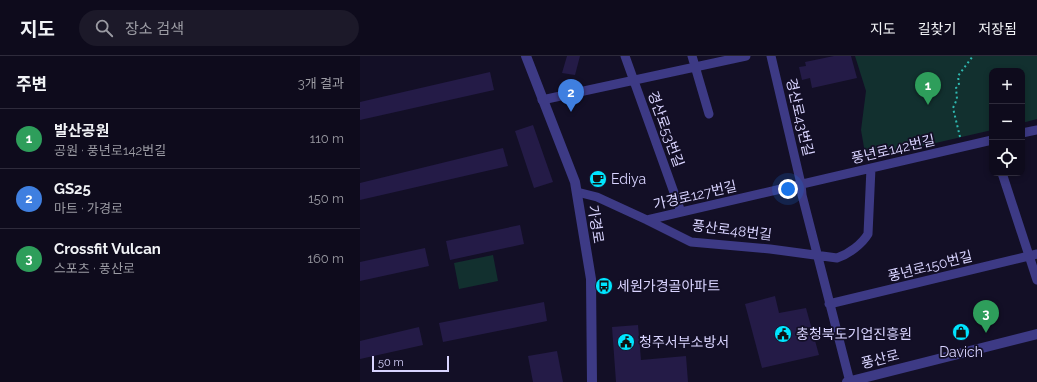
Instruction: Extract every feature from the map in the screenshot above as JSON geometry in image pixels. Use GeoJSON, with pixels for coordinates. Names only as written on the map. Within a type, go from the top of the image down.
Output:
{"type":"FeatureCollection","features":[{"type":"Feature","properties":{"kind":"street","name":"가경로"},"geometry":{"type":"LineString","coordinates":[[526,56],[575,182],[591,279],[592,382]]}},
{"type":"Feature","properties":{"kind":"street","name":"경산로53번길"},"geometry":{"type":"LineString","coordinates":[[625,56],[681,212]]}},
{"type":"Feature","properties":{"kind":"street"},"geometry":{"type":"LineString","coordinates":[[692,56],[709,114]]}},
{"type":"Feature","properties":{"kind":"street"},"geometry":{"type":"LineString","coordinates":[[542,100],[746,56]]}},
{"type":"Feature","properties":{"kind":"street","name":"경산로43번길"},"geometry":{"type":"LineString","coordinates":[[771,56],[801,184]]}},
{"type":"Feature","properties":{"kind":"street"},"geometry":{"type":"LineString","coordinates":[[1025,133],[1037,130]]}},
{"type":"Feature","properties":{"kind":"street","name":"풍년로142번길"},"geometry":{"type":"LineString","coordinates":[[801,184],[989,141]]}},
{"type":"Feature","properties":{"kind":"street","name":"풍산로48번길"},"geometry":{"type":"LineString","coordinates":[[647,220],[691,242],[837,258],[845,255],[865,239],[868,234],[870,168]]}},
{"type":"Feature","properties":{"kind":"street"},"geometry":{"type":"LineString","coordinates":[[1003,176],[1033,255],[1037,280]]}},
{"type":"Feature","properties":{"kind":"street"},"geometry":{"type":"LineString","coordinates":[[801,184],[802,195],[849,382]]}},
{"type":"Feature","properties":{"kind":"street","name":"가경로127번길"},"geometry":{"type":"LineString","coordinates":[[577,192],[597,197],[647,220],[801,184]]}},
{"type":"Feature","properties":{"kind":"street","name":"풍년로150번길"},"geometry":{"type":"LineString","coordinates":[[829,304],[1033,255]]}},
{"type":"Feature","properties":{"kind":"street","name":"풍산로"},"geometry":{"type":"LineString","coordinates":[[849,382],[1037,334]]}},
{"type":"Feature","properties":{"kind":"path"},"geometry":{"type":"LineString","coordinates":[[961,140],[953,108],[957,99],[956,88],[959,85],[958,76],[973,56]]}},
{"type":"Feature","properties":{"kind":"green space"},"geometry":{"type":"Polygon","coordinates":[[[855,56],[1037,56],[1037,119],[1025,122],[1025,68],[989,68],[989,131],[866,159],[861,130],[866,91],[855,56]]]}},
{"type":"Feature","properties":{"kind":"green space"},"geometry":{"type":"Polygon","coordinates":[[[493,255],[498,281],[459,289],[454,263],[493,255]]]}},
{"type":"Feature","properties":{"kind":"building"},"geometry":{"type":"Polygon","coordinates":[[[567,56],[580,56],[575,75],[562,73],[567,56]]]}},
{"type":"Feature","properties":{"kind":"building"},"geometry":{"type":"Polygon","coordinates":[[[834,56],[851,56],[857,78],[812,88],[810,78],[802,80],[799,67],[806,66],[805,62],[834,56]]]}},
{"type":"Feature","properties":{"kind":"building"},"geometry":{"type":"Polygon","coordinates":[[[490,72],[494,90],[360,120],[360,102],[490,72]]]}},
{"type":"Feature","properties":{"kind":"building"},"geometry":{"type":"Polygon","coordinates":[[[533,125],[553,182],[534,188],[515,131],[533,125]]]}},
{"type":"Feature","properties":{"kind":"building"},"geometry":{"type":"Polygon","coordinates":[[[503,148],[508,166],[360,200],[360,183],[503,148]]]}},
{"type":"Feature","properties":{"kind":"building"},"geometry":{"type":"Polygon","coordinates":[[[520,225],[524,244],[450,260],[446,241],[520,225]]]}},
{"type":"Feature","properties":{"kind":"building"},"geometry":{"type":"Polygon","coordinates":[[[425,248],[429,266],[360,281],[360,262],[425,248]]]}},
{"type":"Feature","properties":{"kind":"building","name":"충청북도기업진흥원"},"geometry":{"type":"Polygon","coordinates":[[[775,296],[779,313],[806,308],[819,355],[762,368],[745,304],[775,296]]]}},
{"type":"Feature","properties":{"kind":"building"},"geometry":{"type":"Polygon","coordinates":[[[544,302],[547,321],[443,342],[439,323],[544,302]]]}},
{"type":"Feature","properties":{"kind":"building","name":"청주서부소방서"},"geometry":{"type":"Polygon","coordinates":[[[638,325],[641,360],[686,356],[688,382],[616,382],[612,327],[638,325]]]}},
{"type":"Feature","properties":{"kind":"building"},"geometry":{"type":"Polygon","coordinates":[[[419,327],[423,345],[360,359],[360,341],[419,327]]]}},
{"type":"Feature","properties":{"kind":"building"},"geometry":{"type":"Polygon","coordinates":[[[557,351],[563,382],[533,382],[528,356],[557,351]]]}},
{"type":"Feature","properties":{"kind":"place","name":"발산공원"},"geometry":{"type":"Point","coordinates":[928,105]}},
{"type":"Feature","properties":{"kind":"place","name":"GS25"},"geometry":{"type":"Point","coordinates":[571,112]}},
{"type":"Feature","properties":{"kind":"place","name":"Ediya"},"geometry":{"type":"Point","coordinates":[598,179]}},
{"type":"Feature","properties":{"kind":"place","name":"세원가경골아파트"},"geometry":{"type":"Point","coordinates":[604,286]}},
{"type":"Feature","properties":{"kind":"place","name":"Davich"},"geometry":{"type":"Point","coordinates":[961,332]}},
{"type":"Feature","properties":{"kind":"place","name":"Crossfit Vulcan"},"geometry":{"type":"Point","coordinates":[986,333]}},
{"type":"Feature","properties":{"kind":"place","name":"충청북도기업진흥원"},"geometry":{"type":"Point","coordinates":[783,334]}},
{"type":"Feature","properties":{"kind":"place","name":"청주서부소방서"},"geometry":{"type":"Point","coordinates":[626,342]}}]}
